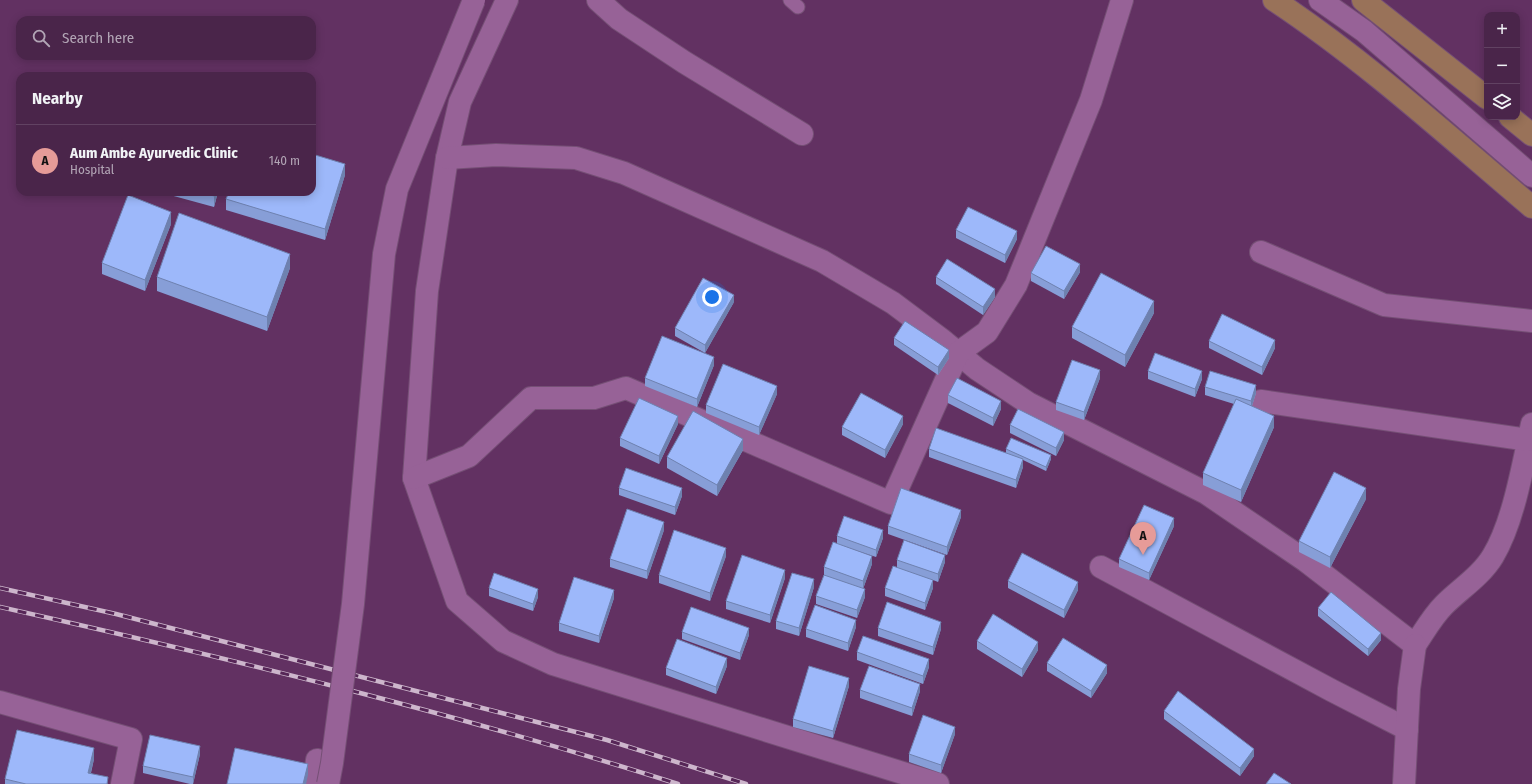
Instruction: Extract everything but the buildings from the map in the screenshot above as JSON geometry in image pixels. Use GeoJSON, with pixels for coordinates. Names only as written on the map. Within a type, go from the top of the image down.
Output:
{"type":"FeatureCollection","features":[{"type":"Feature","properties":{"kind":"main road"},"geometry":{"type":"LineString","coordinates":[[1274,0],[1302,19],[1390,87],[1532,207]]}},
{"type":"Feature","properties":{"kind":"main road"},"geometry":{"type":"LineString","coordinates":[[1363,0],[1484,96]]}},
{"type":"Feature","properties":{"kind":"main road"},"geometry":{"type":"LineString","coordinates":[[1514,120],[1532,135]]}},
{"type":"Feature","properties":{"kind":"street"},"geometry":{"type":"LineString","coordinates":[[328,784],[353,604],[384,254],[397,188],[474,0]]}},
{"type":"Feature","properties":{"kind":"street"},"geometry":{"type":"LineString","coordinates":[[507,0],[460,102],[447,158],[426,290],[414,478],[457,601],[503,641],[553,664],[938,784]]}},
{"type":"Feature","properties":{"kind":"street"},"geometry":{"type":"LineString","coordinates":[[598,0],[619,19],[677,58],[802,134]]}},
{"type":"Feature","properties":{"kind":"street"},"geometry":{"type":"LineString","coordinates":[[414,478],[468,456],[531,398],[594,398],[626,388],[891,503],[958,353],[987,332],[1016,285],[1091,100],[1122,0]]}},
{"type":"Feature","properties":{"kind":"street"},"geometry":{"type":"LineString","coordinates":[[1320,0],[1364,31],[1532,176]]}},
{"type":"Feature","properties":{"kind":"street"},"geometry":{"type":"LineString","coordinates":[[447,158],[496,155],[576,158],[624,173],[706,208],[822,261],[893,303],[941,338],[977,369],[1028,402],[1206,494],[1306,561],[1416,645]]}},
{"type":"Feature","properties":{"kind":"street"},"geometry":{"type":"LineString","coordinates":[[1261,252],[1384,305],[1532,321]]}},
{"type":"Feature","properties":{"kind":"street"},"geometry":{"type":"LineString","coordinates":[[1261,401],[1530,432],[1512,506],[1502,536],[1492,556],[1480,572],[1443,606],[1429,624],[1416,645],[1409,689],[1404,784]]}},
{"type":"Feature","properties":{"kind":"street"},"geometry":{"type":"LineString","coordinates":[[1101,567],[1330,690],[1407,729]]}},
{"type":"Feature","properties":{"kind":"street"},"geometry":{"type":"LineString","coordinates":[[0,702],[131,739],[122,784]]}},
{"type":"Feature","properties":{"kind":"street"},"geometry":{"type":"LineString","coordinates":[[314,784],[317,760]]}},
{"type":"Feature","properties":{"kind":"railway"},"geometry":{"type":"LineString","coordinates":[[0,588],[116,614],[607,740],[746,784]]}},
{"type":"Feature","properties":{"kind":"railway"},"geometry":{"type":"LineString","coordinates":[[0,607],[171,646],[426,710],[594,758],[678,784]]}},
{"type":"Feature","properties":{"kind":"place","name":"Aum Ambe Ayurvedic Clinic"},"geometry":{"type":"Point","coordinates":[1143,555]}}]}
